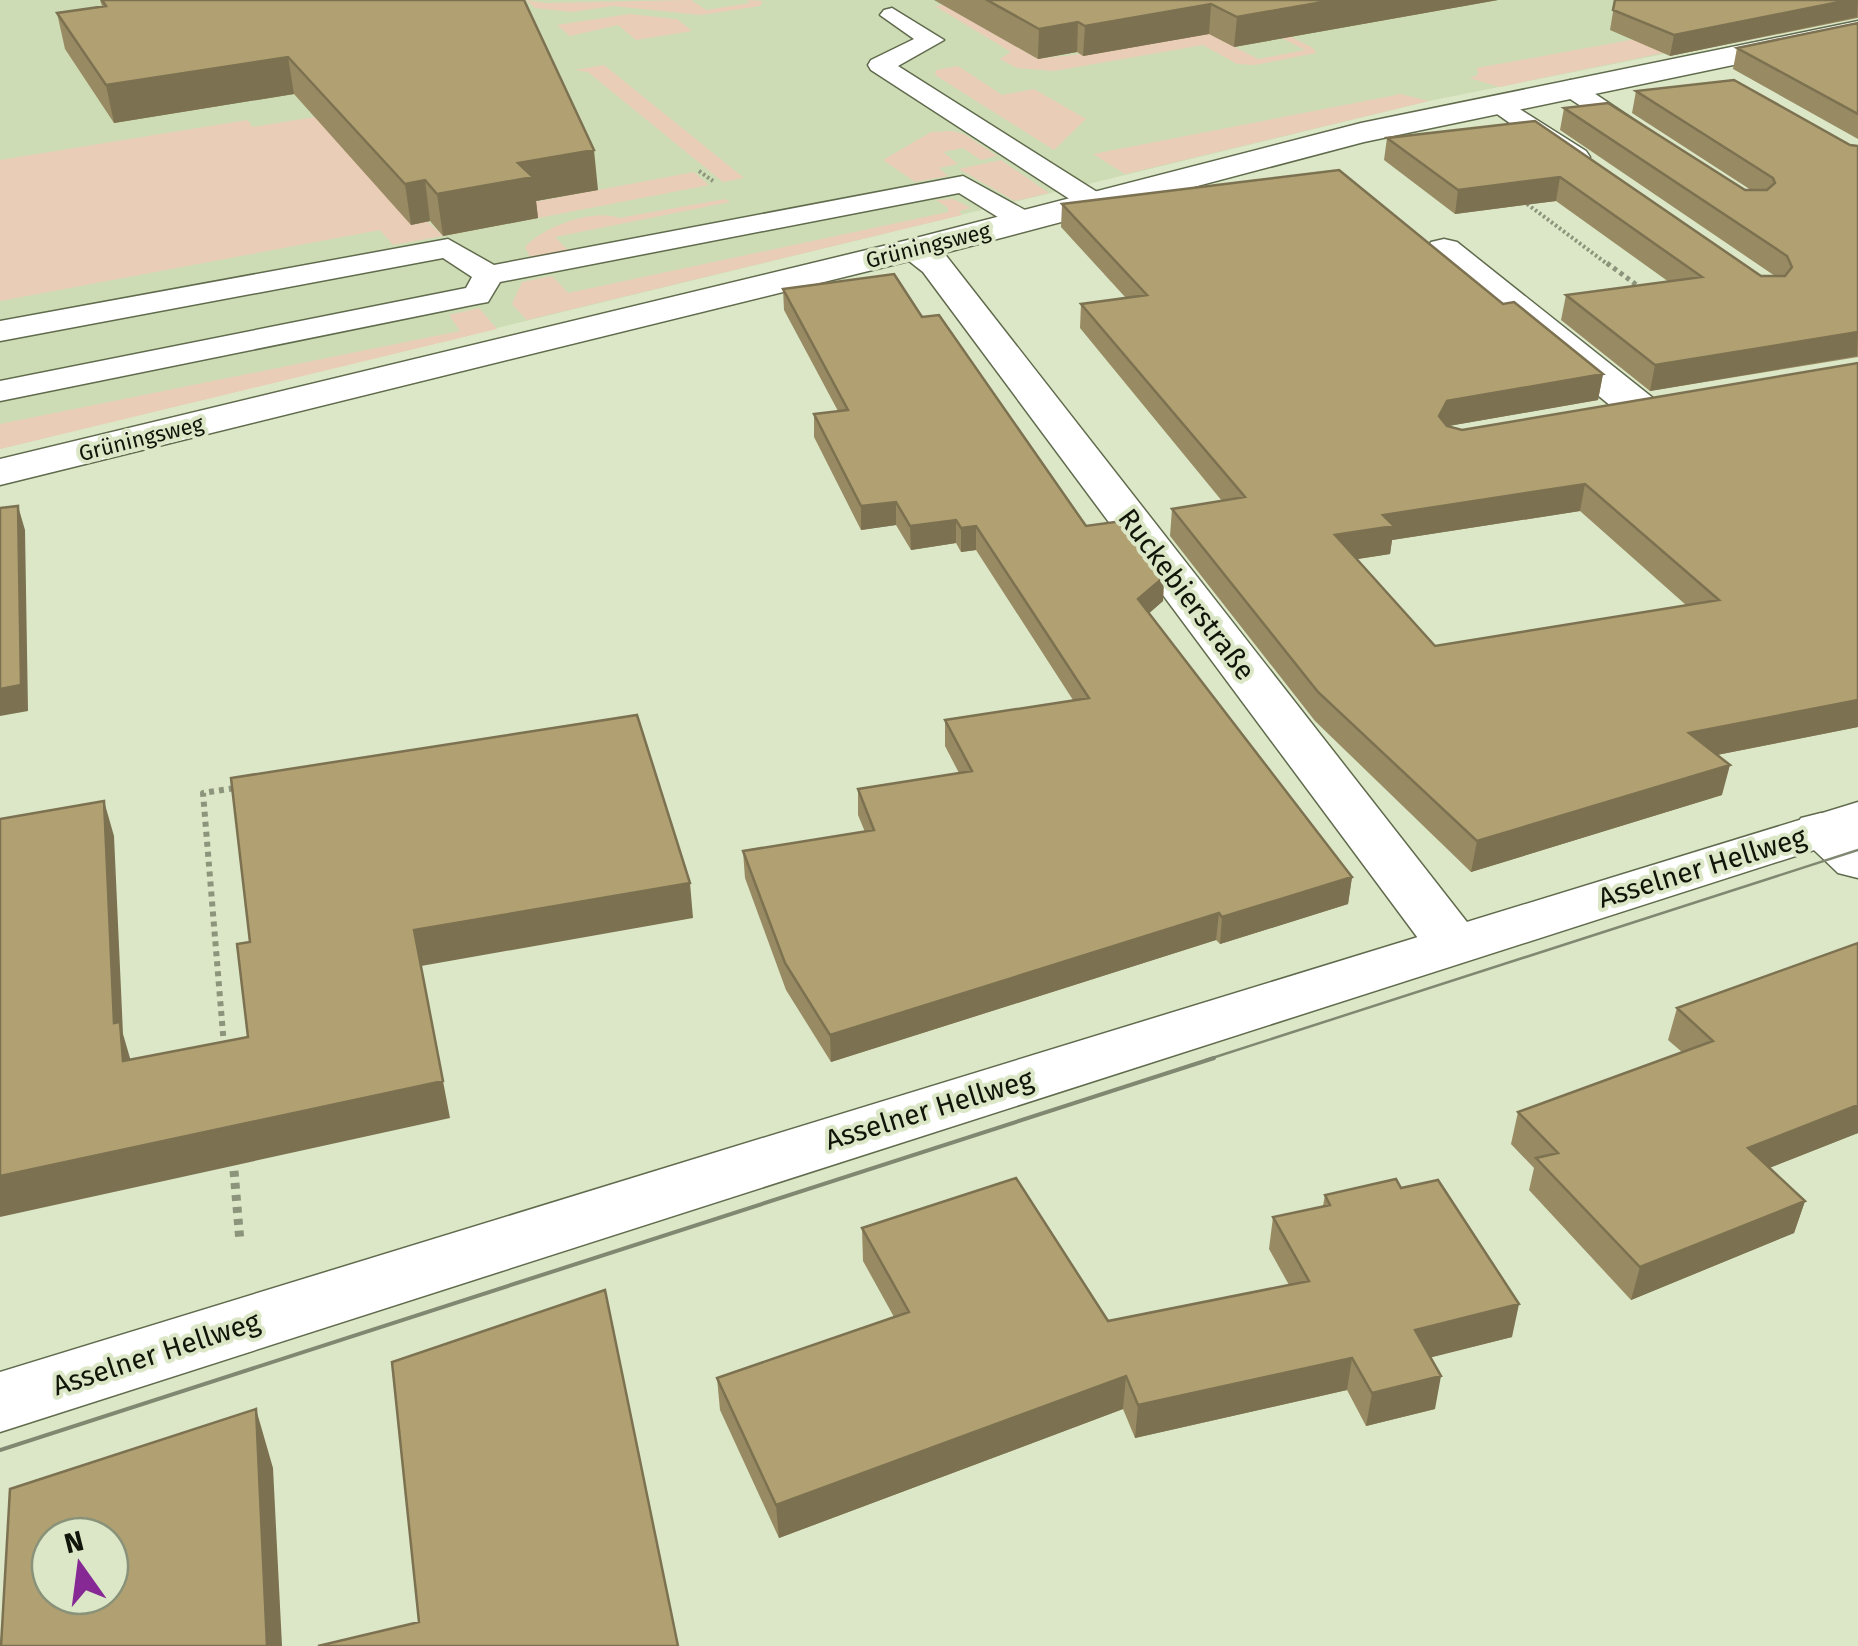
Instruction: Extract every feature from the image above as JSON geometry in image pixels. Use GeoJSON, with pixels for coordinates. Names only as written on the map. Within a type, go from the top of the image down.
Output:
{"type":"FeatureCollection","features":[{"type":"Feature","properties":{"kind":"street","name":"Grüningsweg"},"geometry":{"type":"LineString","coordinates":[[0,472],[914,249],[1361,133],[1858,30]]}},
{"type":"Feature","properties":{"kind":"street"},"geometry":{"type":"LineString","coordinates":[[1692,63],[1742,91]]}},
{"type":"Feature","properties":{"kind":"street","name":"Ruckebierstraße"},"geometry":{"type":"LineString","coordinates":[[914,249],[936,264],[1453,944]]}},
{"type":"Feature","properties":{"kind":"street"},"geometry":{"type":"LineString","coordinates":[[1444,250],[1660,408],[1588,420]]}},
{"type":"Feature","properties":{"kind":"street","name":"Asselner Hellweg"},"geometry":{"type":"LineString","coordinates":[[0,1402],[1453,944],[1846,836]]}},
{"type":"Feature","properties":{"kind":"lane"},"geometry":{"type":"LineString","coordinates":[[892,16],[932,40],[880,65],[1095,202]]}},
{"type":"Feature","properties":{"kind":"lane"},"geometry":{"type":"LineString","coordinates":[[1570,88],[1672,153]]}},
{"type":"Feature","properties":{"kind":"lane"},"geometry":{"type":"LineString","coordinates":[[1499,104],[1618,185]]}},
{"type":"Feature","properties":{"kind":"lane"},"geometry":{"type":"LineString","coordinates":[[0,331],[448,248],[489,275],[963,184],[1024,221]]}},
{"type":"Feature","properties":{"kind":"lane"},"geometry":{"type":"LineString","coordinates":[[0,390],[477,295],[489,275]]}},
{"type":"Feature","properties":{"kind":"path"},"geometry":{"type":"LineString","coordinates":[[1618,185],[1517,197],[1644,290]]}},
{"type":"Feature","properties":{"kind":"path"},"geometry":{"type":"LineString","coordinates":[[226,1066],[203,794],[251,786]]}},
{"type":"Feature","properties":{"kind":"path"},"geometry":{"type":"LineString","coordinates":[[232,1144],[240,1242]]}},
{"type":"Feature","properties":{"kind":"shaded area"},"geometry":{"type":"Polygon","coordinates":[[[0,0],[1858,0],[1858,15],[1429,101],[0,449],[0,0]]]}},
{"type":"Feature","properties":{"kind":"shaded area"},"geometry":{"type":"Polygon","coordinates":[[[526,0],[691,0],[706,10],[750,3],[747,0],[763,1],[760,6],[701,15],[613,6],[572,12],[535,8],[526,0]]]}},
{"type":"Feature","properties":{"kind":"shaded area"},"geometry":{"type":"Polygon","coordinates":[[[945,5],[1038,59],[1123,49],[1198,28],[1258,59],[1305,50],[1261,27],[1269,26],[1316,53],[1255,65],[1237,64],[1203,45],[1054,71],[1017,68],[1000,59],[1011,52],[935,6],[945,5]]]}},
{"type":"Feature","properties":{"kind":"shaded area"},"geometry":{"type":"Polygon","coordinates":[[[629,14],[677,19],[692,31],[636,40],[618,25],[570,36],[557,25],[629,14]]]}},
{"type":"Feature","properties":{"kind":"shaded area"},"geometry":{"type":"Polygon","coordinates":[[[1663,34],[1711,43],[1499,87],[1470,78],[1478,75],[1477,68],[1663,34]]]}},
{"type":"Feature","properties":{"kind":"shaded area"},"geometry":{"type":"Polygon","coordinates":[[[604,65],[744,178],[723,182],[588,72],[575,70],[604,65]]]}},
{"type":"Feature","properties":{"kind":"shaded area"},"geometry":{"type":"Polygon","coordinates":[[[958,66],[1002,95],[1034,89],[1086,119],[1054,150],[935,75],[936,70],[958,66]]]}},
{"type":"Feature","properties":{"kind":"shaded area"},"geometry":{"type":"Polygon","coordinates":[[[1401,94],[1429,101],[1125,174],[1093,154],[1401,94]]]}},
{"type":"Feature","properties":{"kind":"shaded area"},"geometry":{"type":"Polygon","coordinates":[[[315,117],[443,236],[393,245],[380,230],[0,301],[0,160],[247,120],[253,127],[315,117]]]}},
{"type":"Feature","properties":{"kind":"shaded area"},"geometry":{"type":"Polygon","coordinates":[[[931,132],[964,134],[997,156],[981,160],[963,148],[943,152],[958,164],[939,168],[948,176],[915,182],[883,160],[931,132]]]}},
{"type":"Feature","properties":{"kind":"shaded area"},"geometry":{"type":"Polygon","coordinates":[[[1001,160],[1049,193],[1015,201],[959,169],[1001,160]]]}},
{"type":"Feature","properties":{"kind":"shaded area"},"geometry":{"type":"Polygon","coordinates":[[[694,172],[709,185],[538,218],[523,204],[694,172]]]}},
{"type":"Feature","properties":{"kind":"shaded area"},"geometry":{"type":"Polygon","coordinates":[[[725,199],[730,202],[555,237],[568,250],[530,257],[525,247],[569,221],[596,216],[619,218],[725,199]]]}},
{"type":"Feature","properties":{"kind":"shaded area"},"geometry":{"type":"Polygon","coordinates":[[[953,199],[971,208],[959,211],[962,215],[527,320],[512,304],[522,282],[552,276],[568,293],[948,212],[936,200],[953,199]]]}},
{"type":"Feature","properties":{"kind":"shaded area"},"geometry":{"type":"Polygon","coordinates":[[[479,308],[497,329],[0,449],[0,424],[460,331],[449,315],[479,308]]]}},
{"type":"Feature","properties":{"kind":"building"},"geometry":{"type":"Polygon","coordinates":[[[102,0],[524,0],[594,150],[518,163],[533,177],[437,194],[425,180],[405,184],[288,57],[106,85],[57,13],[106,6],[102,0]]]}},
{"type":"Feature","properties":{"kind":"building"},"geometry":{"type":"Polygon","coordinates":[[[987,0],[1334,0],[1237,17],[1211,4],[1085,26],[1078,22],[1039,29],[987,0]]]}},
{"type":"Feature","properties":{"kind":"building"},"geometry":{"type":"Polygon","coordinates":[[[1615,0],[1849,0],[1674,35],[1613,10],[1615,0]]]}},
{"type":"Feature","properties":{"kind":"building"},"geometry":{"type":"Polygon","coordinates":[[[1858,23],[1858,114],[1737,48],[1858,23]]]}},
{"type":"Feature","properties":{"kind":"building"},"geometry":{"type":"Polygon","coordinates":[[[1734,80],[1858,146],[1858,332],[1655,365],[1566,295],[1702,277],[1560,177],[1458,190],[1387,138],[1535,121],[1761,276],[1785,276],[1792,267],[1787,256],[1564,108],[1608,103],[1745,190],[1767,190],[1775,183],[1773,178],[1636,91],[1734,80]]]}},
{"type":"Feature","properties":{"kind":"building"},"geometry":{"type":"Polygon","coordinates":[[[1339,170],[1503,304],[1514,302],[1603,374],[1447,401],[1439,416],[1447,426],[1462,430],[1858,363],[1858,700],[1689,733],[1730,765],[1477,841],[1318,692],[1172,509],[1245,497],[1081,304],[1147,295],[1062,204],[1339,170]],[[1585,484],[1383,515],[1394,526],[1335,535],[1435,646],[1719,600],[1585,484]]]}},
{"type":"Feature","properties":{"kind":"building"},"geometry":{"type":"Polygon","coordinates":[[[894,274],[922,317],[939,315],[1086,526],[1122,521],[1164,577],[1138,599],[1352,877],[1222,917],[1219,913],[830,1035],[785,963],[743,851],[874,830],[858,789],[972,771],[945,720],[1089,698],[976,526],[961,528],[956,520],[910,526],[896,502],[861,506],[814,414],[848,410],[783,289],[894,274]]]}},
{"type":"Feature","properties":{"kind":"building"},"geometry":{"type":"Polygon","coordinates":[[[18,506],[21,685],[0,689],[0,508],[18,506]]]}},
{"type":"Feature","properties":{"kind":"building"},"geometry":{"type":"Polygon","coordinates":[[[637,715],[690,883],[414,930],[443,1081],[0,1176],[0,819],[104,801],[114,1023],[120,1022],[123,1061],[248,1037],[237,944],[250,942],[231,778],[637,715]]]}},
{"type":"Feature","properties":{"kind":"building"},"geometry":{"type":"Polygon","coordinates":[[[1858,943],[1858,1105],[1748,1148],[1805,1201],[1640,1267],[1536,1158],[1558,1153],[1518,1112],[1713,1041],[1677,1008],[1858,943]]]}},
{"type":"Feature","properties":{"kind":"building"},"geometry":{"type":"Polygon","coordinates":[[[1016,1178],[1108,1321],[1309,1281],[1273,1217],[1330,1205],[1325,1195],[1396,1179],[1401,1188],[1438,1180],[1519,1304],[1415,1330],[1441,1376],[1372,1393],[1352,1358],[1138,1405],[1126,1376],[776,1505],[717,1378],[909,1312],[862,1228],[1016,1178]]]}},
{"type":"Feature","properties":{"kind":"building"},"geometry":{"type":"Polygon","coordinates":[[[605,1290],[678,1646],[318,1646],[419,1622],[392,1362],[605,1290]]]}},
{"type":"Feature","properties":{"kind":"building"},"geometry":{"type":"Polygon","coordinates":[[[256,1409],[267,1646],[1,1646],[10,1489],[256,1409]]]}},
{"type":"Feature","properties":{"kind":"tram line"},"geometry":{"type":"LineString","coordinates":[[1206,1060],[1858,850]]}},
{"type":"Feature","properties":{"kind":"tram line"},"geometry":{"type":"LineString","coordinates":[[0,1450],[1214,1058]]}}]}
